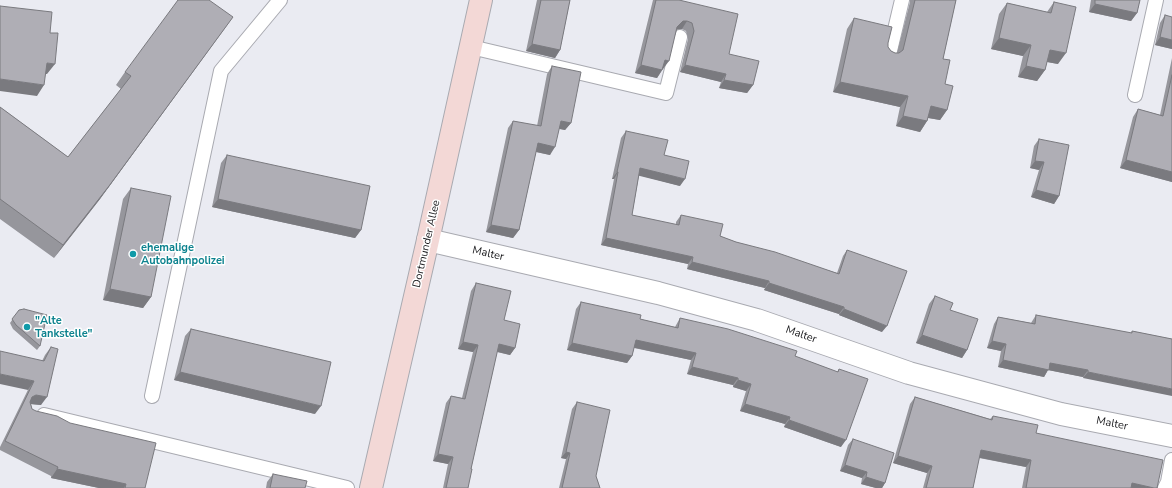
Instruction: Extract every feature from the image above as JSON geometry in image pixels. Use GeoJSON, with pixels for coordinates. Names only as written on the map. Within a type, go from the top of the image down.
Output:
{"type":"FeatureCollection","features":[{"type":"Feature","properties":{"kind":"main road","name":"Dortmunder Allee"},"geometry":{"type":"LineString","coordinates":[[371,488],[481,0]]}},
{"type":"Feature","properties":{"kind":"street","name":"Malter"},"geometry":{"type":"LineString","coordinates":[[428,240],[658,293],[757,320],[909,373],[1061,414],[1172,436]]}},
{"type":"Feature","properties":{"kind":"lane"},"geometry":{"type":"LineString","coordinates":[[152,396],[221,71],[280,0]]}},
{"type":"Feature","properties":{"kind":"lane"},"geometry":{"type":"LineString","coordinates":[[889,55],[902,0]]}},
{"type":"Feature","properties":{"kind":"lane"},"geometry":{"type":"LineString","coordinates":[[1135,95],[1156,0]]}},
{"type":"Feature","properties":{"kind":"lane"},"geometry":{"type":"LineString","coordinates":[[471,47],[666,93],[680,37]]}},
{"type":"Feature","properties":{"kind":"lane"},"geometry":{"type":"LineString","coordinates":[[32,412],[347,488]]}},
{"type":"Feature","properties":{"kind":"lane"},"geometry":{"type":"LineString","coordinates":[[1165,488],[1168,482],[1172,460]]}},
{"type":"Feature","properties":{"kind":"building"},"geometry":{"type":"Polygon","coordinates":[[[178,0],[209,0],[233,17],[109,186],[63,245],[0,199],[0,107],[68,157],[131,76],[125,72],[178,0]]]}},
{"type":"Feature","properties":{"kind":"building"},"geometry":{"type":"Polygon","coordinates":[[[541,0],[570,0],[560,50],[532,44],[541,0]]]}},
{"type":"Feature","properties":{"kind":"building"},"geometry":{"type":"Polygon","coordinates":[[[656,0],[679,0],[738,14],[729,54],[759,61],[753,85],[724,80],[726,74],[685,65],[694,31],[692,23],[687,21],[683,21],[677,27],[669,61],[665,60],[662,70],[641,65],[656,0]]]}},
{"type":"Feature","properties":{"kind":"building"},"geometry":{"type":"Polygon","coordinates":[[[915,0],[956,0],[943,59],[950,60],[945,84],[953,86],[947,110],[931,106],[927,121],[903,116],[908,96],[840,82],[854,18],[892,27],[888,47],[891,51],[899,53],[903,50],[915,0]]]}},
{"type":"Feature","properties":{"kind":"building"},"geometry":{"type":"Polygon","coordinates":[[[1095,0],[1140,0],[1137,13],[1095,4],[1095,0]]]}},
{"type":"Feature","properties":{"kind":"building"},"geometry":{"type":"Polygon","coordinates":[[[1054,2],[1076,7],[1066,53],[1050,50],[1045,70],[1026,66],[1031,45],[999,38],[1007,3],[1051,13],[1054,2]]]}},
{"type":"Feature","properties":{"kind":"building"},"geometry":{"type":"Polygon","coordinates":[[[0,6],[52,12],[50,33],[58,33],[55,64],[47,63],[44,85],[0,79],[0,6]]]}},
{"type":"Feature","properties":{"kind":"building"},"geometry":{"type":"Polygon","coordinates":[[[1165,15],[1172,17],[1172,40],[1160,37],[1165,15]]]}},
{"type":"Feature","properties":{"kind":"building"},"geometry":{"type":"Polygon","coordinates":[[[552,66],[581,72],[571,123],[561,121],[555,147],[538,143],[519,230],[491,225],[513,121],[541,126],[552,66]]]}},
{"type":"Feature","properties":{"kind":"building"},"geometry":{"type":"Polygon","coordinates":[[[1172,75],[1172,172],[1126,160],[1138,109],[1163,116],[1172,75]]]}},
{"type":"Feature","properties":{"kind":"building"},"geometry":{"type":"Polygon","coordinates":[[[626,131],[668,140],[664,155],[689,161],[685,179],[640,168],[632,215],[679,225],[681,215],[723,224],[720,236],[736,242],[775,252],[839,274],[847,250],[907,271],[887,326],[844,309],[844,307],[769,283],[769,281],[692,262],[693,257],[606,238],[617,172],[626,131]]]}},
{"type":"Feature","properties":{"kind":"building"},"geometry":{"type":"Polygon","coordinates":[[[1039,139],[1069,145],[1059,196],[1036,190],[1044,162],[1035,161],[1039,139]]]}},
{"type":"Feature","properties":{"kind":"building"},"geometry":{"type":"Polygon","coordinates":[[[227,155],[370,186],[361,230],[218,199],[227,155]]]}},
{"type":"Feature","properties":{"kind":"building","name":"ehemalige Autobahnpolizei"},"geometry":{"type":"Polygon","coordinates":[[[131,188],[171,196],[151,297],[110,289],[131,188]]]}},
{"type":"Feature","properties":{"kind":"building"},"geometry":{"type":"Polygon","coordinates":[[[476,283],[511,291],[504,320],[520,324],[515,348],[499,344],[468,488],[446,488],[453,457],[438,454],[451,396],[465,399],[478,345],[463,342],[476,283]]]}},
{"type":"Feature","properties":{"kind":"building"},"geometry":{"type":"Polygon","coordinates":[[[935,296],[953,303],[950,310],[978,319],[967,350],[922,335],[935,296]]]}},
{"type":"Feature","properties":{"kind":"building"},"geometry":{"type":"Polygon","coordinates":[[[581,302],[641,315],[640,319],[678,328],[680,318],[728,329],[797,351],[795,356],[838,372],[839,369],[868,379],[846,440],[789,420],[790,417],[745,404],[751,384],[738,380],[738,378],[692,367],[696,353],[636,340],[632,356],[572,343],[581,302]]]}},
{"type":"Feature","properties":{"kind":"building","name":"\"Alte Tankstelle\""},"geometry":{"type":"Polygon","coordinates":[[[24,309],[47,315],[40,346],[16,325],[12,319],[19,310],[24,309]]]}},
{"type":"Feature","properties":{"kind":"building"},"geometry":{"type":"Polygon","coordinates":[[[1036,315],[1172,339],[1172,389],[1050,363],[1049,370],[1003,360],[1006,344],[992,341],[998,317],[1035,324],[1036,315]]]}},
{"type":"Feature","properties":{"kind":"building"},"geometry":{"type":"Polygon","coordinates":[[[191,329],[331,362],[321,406],[180,372],[191,329]]]}},
{"type":"Feature","properties":{"kind":"building"},"geometry":{"type":"Polygon","coordinates":[[[51,347],[58,349],[47,397],[36,395],[32,397],[30,402],[32,409],[57,416],[70,423],[156,443],[145,488],[125,488],[126,484],[57,469],[58,467],[5,441],[34,381],[0,374],[0,351],[44,361],[51,347]]]}},
{"type":"Feature","properties":{"kind":"building"},"geometry":{"type":"Polygon","coordinates":[[[915,397],[992,420],[993,416],[1038,425],[1036,433],[1163,460],[1157,488],[1132,483],[1131,488],[1026,488],[1031,460],[981,450],[973,488],[926,488],[932,466],[898,456],[915,397]]]}},
{"type":"Feature","properties":{"kind":"building"},"geometry":{"type":"Polygon","coordinates":[[[577,402],[610,410],[596,476],[600,488],[562,488],[570,453],[566,452],[577,402]]]}},
{"type":"Feature","properties":{"kind":"building"},"geometry":{"type":"Polygon","coordinates":[[[853,439],[894,453],[885,483],[866,477],[867,472],[845,465],[853,439]]]}},
{"type":"Feature","properties":{"kind":"building"},"geometry":{"type":"Polygon","coordinates":[[[273,474],[307,481],[305,488],[270,488],[273,474]]]}},
{"type":"Feature","properties":{"kind":"place","name":"ehemalige Autobahnpolizei"},"geometry":{"type":"Point","coordinates":[133,254]}},
{"type":"Feature","properties":{"kind":"place","name":"\"Alte Tankstelle\""},"geometry":{"type":"Point","coordinates":[27,327]}}]}
